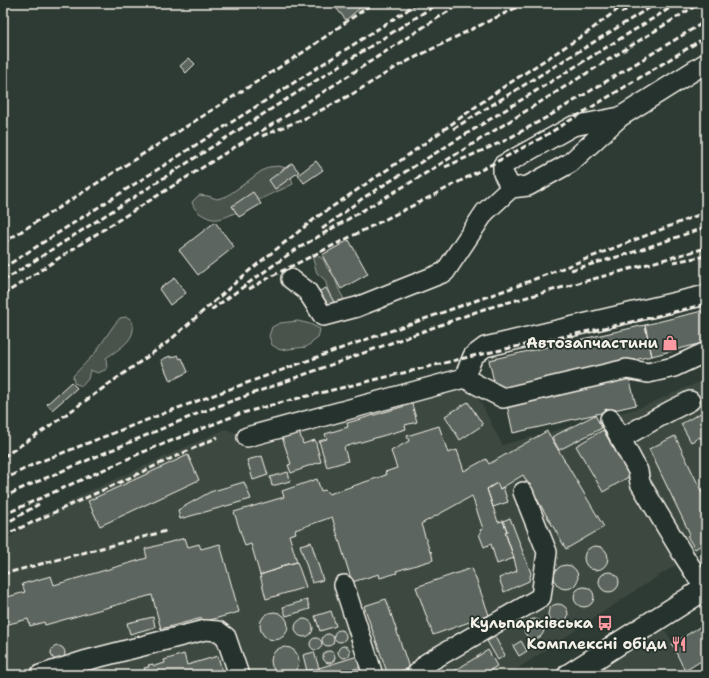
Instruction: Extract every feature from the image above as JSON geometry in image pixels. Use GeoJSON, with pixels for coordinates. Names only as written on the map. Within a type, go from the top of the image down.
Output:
{"type":"FeatureCollection","features":[{"type":"Feature","properties":{"kind":"main road"},"geometry":{"type":"LineString","coordinates":[[570,675],[705,588]]}},
{"type":"Feature","properties":{"kind":"lane"},"geometry":{"type":"LineString","coordinates":[[291,279],[307,292],[323,316],[357,307],[445,272],[485,212],[511,188],[528,186],[570,163],[620,117],[706,63]]}},
{"type":"Feature","properties":{"kind":"lane"},"geometry":{"type":"LineString","coordinates":[[511,188],[503,173],[503,165],[573,126],[620,117]]}},
{"type":"Feature","properties":{"kind":"lane"},"geometry":{"type":"LineString","coordinates":[[464,378],[473,356],[485,347],[706,295]]}},
{"type":"Feature","properties":{"kind":"lane"},"geometry":{"type":"LineString","coordinates":[[247,438],[464,378],[503,398],[627,370],[648,373],[674,367],[706,352]]}},
{"type":"Feature","properties":{"kind":"lane"},"geometry":{"type":"LineString","coordinates":[[620,439],[690,401]]}},
{"type":"Feature","properties":{"kind":"lane"},"geometry":{"type":"LineString","coordinates":[[610,420],[638,471],[640,483],[705,588]]}},
{"type":"Feature","properties":{"kind":"lane"},"geometry":{"type":"LineString","coordinates":[[416,675],[427,663],[541,597],[547,552],[523,492]]}},
{"type":"Feature","properties":{"kind":"lane"},"geometry":{"type":"LineString","coordinates":[[344,585],[373,675]]}},
{"type":"Feature","properties":{"kind":"lane"},"geometry":{"type":"LineString","coordinates":[[40,675],[84,661],[205,630],[218,631],[226,637],[239,675]]}},
{"type":"Feature","properties":{"kind":"shaded area"},"geometry":{"type":"Polygon","coordinates":[[[279,166],[289,169],[293,184],[224,218],[211,219],[199,213],[195,209],[192,202],[199,195],[217,199],[227,196],[260,172],[269,167],[279,166]]]}},
{"type":"Feature","properties":{"kind":"shaded area"},"geometry":{"type":"Polygon","coordinates":[[[312,256],[320,257],[324,260],[327,268],[334,275],[339,290],[345,301],[329,308],[329,293],[325,280],[317,273],[312,256]]]}},
{"type":"Feature","properties":{"kind":"shaded area"},"geometry":{"type":"Polygon","coordinates":[[[126,317],[131,319],[133,332],[122,347],[106,358],[107,369],[98,373],[90,370],[88,379],[82,386],[74,383],[73,376],[95,353],[120,318],[126,317]]]}},
{"type":"Feature","properties":{"kind":"shaded area"},"geometry":{"type":"Polygon","coordinates":[[[298,321],[310,324],[320,329],[318,338],[306,347],[280,350],[272,345],[269,336],[272,327],[280,323],[298,321]]]}},
{"type":"Feature","properties":{"kind":"shaded area"},"geometry":{"type":"Polygon","coordinates":[[[463,367],[502,445],[642,407],[706,379],[706,546],[508,675],[3,675],[3,541],[81,495],[225,429],[245,436],[246,425],[463,367]]]}},
{"type":"Feature","properties":{"kind":"shaded area"},"geometry":{"type":"Polygon","coordinates":[[[663,627],[693,675],[587,675],[663,627]]]}},
{"type":"Feature","properties":{"kind":"building"},"geometry":{"type":"Polygon","coordinates":[[[332,3],[366,3],[346,20],[332,3]]]}},
{"type":"Feature","properties":{"kind":"building"},"geometry":{"type":"Polygon","coordinates":[[[189,58],[195,64],[186,73],[180,66],[189,58]]]}},
{"type":"Feature","properties":{"kind":"building"},"geometry":{"type":"Polygon","coordinates":[[[316,161],[323,170],[304,183],[298,175],[316,161]]]}},
{"type":"Feature","properties":{"kind":"building"},"geometry":{"type":"Polygon","coordinates":[[[292,163],[299,172],[275,189],[269,180],[292,163]]]}},
{"type":"Feature","properties":{"kind":"building"},"geometry":{"type":"Polygon","coordinates":[[[253,192],[261,204],[239,217],[232,206],[253,192]]]}},
{"type":"Feature","properties":{"kind":"building"},"geometry":{"type":"Polygon","coordinates":[[[215,222],[234,247],[198,275],[179,250],[215,222]]]}},
{"type":"Feature","properties":{"kind":"building"},"geometry":{"type":"Polygon","coordinates":[[[349,240],[368,274],[341,289],[322,255],[349,240]]]}},
{"type":"Feature","properties":{"kind":"building"},"geometry":{"type":"Polygon","coordinates":[[[175,278],[186,293],[170,305],[159,289],[175,278]]]}},
{"type":"Feature","properties":{"kind":"building"},"geometry":{"type":"Polygon","coordinates":[[[326,288],[334,302],[325,307],[317,292],[326,288]]]}},
{"type":"Feature","properties":{"kind":"building"},"geometry":{"type":"Polygon","coordinates":[[[706,310],[706,342],[652,356],[645,325],[706,310]]]}},
{"type":"Feature","properties":{"kind":"building"},"geometry":{"type":"Polygon","coordinates":[[[645,325],[652,356],[496,391],[489,360],[645,325]]]}},
{"type":"Feature","properties":{"kind":"building"},"geometry":{"type":"Polygon","coordinates":[[[178,355],[180,359],[182,358],[188,372],[170,381],[161,360],[170,356],[171,358],[178,355]]]}},
{"type":"Feature","properties":{"kind":"building"},"geometry":{"type":"Polygon","coordinates":[[[629,377],[636,405],[513,433],[507,405],[629,377]]]}},
{"type":"Feature","properties":{"kind":"building"},"geometry":{"type":"Polygon","coordinates":[[[71,382],[77,388],[52,410],[47,404],[71,382]]]}},
{"type":"Feature","properties":{"kind":"building"},"geometry":{"type":"Polygon","coordinates":[[[468,402],[483,425],[460,440],[445,416],[468,402]]]}},
{"type":"Feature","properties":{"kind":"building"},"geometry":{"type":"Polygon","coordinates":[[[412,404],[417,422],[405,425],[406,429],[344,447],[348,461],[327,467],[319,441],[327,439],[325,434],[348,427],[347,423],[412,404]]]}},
{"type":"Feature","properties":{"kind":"building"},"geometry":{"type":"Polygon","coordinates":[[[706,410],[706,447],[700,437],[691,442],[681,424],[706,410]]]}},
{"type":"Feature","properties":{"kind":"building"},"geometry":{"type":"Polygon","coordinates":[[[595,415],[602,428],[559,450],[552,437],[595,415]]]}},
{"type":"Feature","properties":{"kind":"building"},"geometry":{"type":"Polygon","coordinates":[[[439,426],[448,453],[457,450],[464,471],[486,459],[489,464],[547,431],[604,527],[566,549],[523,475],[500,489],[497,483],[487,489],[498,522],[503,521],[507,531],[505,532],[514,558],[497,564],[491,544],[484,547],[479,534],[481,533],[480,530],[483,529],[472,496],[421,524],[433,560],[396,571],[397,573],[380,578],[379,574],[352,582],[332,517],[295,530],[296,533],[289,535],[297,562],[281,566],[281,568],[260,575],[251,544],[245,546],[234,512],[284,497],[282,491],[317,479],[321,491],[325,490],[329,494],[386,475],[385,472],[397,468],[391,451],[409,441],[407,436],[439,426]]]}},
{"type":"Feature","properties":{"kind":"building"},"geometry":{"type":"Polygon","coordinates":[[[603,430],[630,476],[603,492],[576,446],[603,430]]]}},
{"type":"Feature","properties":{"kind":"building"},"geometry":{"type":"Polygon","coordinates":[[[299,431],[303,444],[315,440],[321,462],[291,473],[288,465],[291,464],[282,437],[299,431]]]}},
{"type":"Feature","properties":{"kind":"building"},"geometry":{"type":"Polygon","coordinates":[[[675,436],[706,501],[706,542],[695,549],[687,536],[690,534],[649,449],[675,436]]]}},
{"type":"Feature","properties":{"kind":"building"},"geometry":{"type":"Polygon","coordinates":[[[188,455],[199,480],[100,526],[88,501],[188,455]]]}},
{"type":"Feature","properties":{"kind":"building"},"geometry":{"type":"Polygon","coordinates":[[[262,456],[268,475],[253,480],[247,460],[262,456]]]}},
{"type":"Feature","properties":{"kind":"building"},"geometry":{"type":"Polygon","coordinates":[[[288,472],[290,481],[272,486],[270,477],[288,472]]]}},
{"type":"Feature","properties":{"kind":"building"},"geometry":{"type":"Polygon","coordinates":[[[244,482],[251,499],[180,519],[178,510],[210,492],[244,482]]]}},
{"type":"Feature","properties":{"kind":"building"},"geometry":{"type":"Polygon","coordinates":[[[497,483],[500,489],[503,487],[508,502],[493,507],[487,489],[497,483]]]}},
{"type":"Feature","properties":{"kind":"building"},"geometry":{"type":"Polygon","coordinates":[[[510,518],[531,573],[529,581],[504,592],[499,578],[517,571],[503,521],[510,518]]]}},
{"type":"Feature","properties":{"kind":"building"},"geometry":{"type":"Polygon","coordinates":[[[185,538],[188,547],[199,544],[201,549],[220,544],[239,612],[203,622],[202,618],[161,629],[152,595],[45,625],[44,622],[30,626],[28,619],[5,625],[3,611],[7,610],[4,598],[25,592],[22,584],[51,576],[54,585],[147,558],[145,549],[185,538]]]}},
{"type":"Feature","properties":{"kind":"building"},"geometry":{"type":"Polygon","coordinates":[[[311,542],[323,580],[312,583],[300,545],[311,542]]]}},
{"type":"Feature","properties":{"kind":"building"},"geometry":{"type":"Polygon","coordinates":[[[596,546],[601,547],[607,553],[607,563],[601,569],[596,570],[591,569],[585,563],[584,558],[585,553],[591,547],[596,546]]]}},
{"type":"Feature","properties":{"kind":"building"},"geometry":{"type":"Polygon","coordinates":[[[297,562],[306,587],[266,599],[260,575],[281,568],[281,566],[297,562]]]}},
{"type":"Feature","properties":{"kind":"building"},"geometry":{"type":"Polygon","coordinates":[[[566,565],[571,566],[577,572],[577,582],[571,588],[566,589],[561,588],[555,582],[554,577],[555,572],[561,566],[566,565]]]}},
{"type":"Feature","properties":{"kind":"building"},"geometry":{"type":"Polygon","coordinates":[[[472,568],[489,615],[433,635],[416,587],[472,568]]]}},
{"type":"Feature","properties":{"kind":"building"},"geometry":{"type":"Polygon","coordinates":[[[609,572],[616,575],[619,582],[616,589],[609,592],[602,589],[599,582],[602,575],[609,572]]]}},
{"type":"Feature","properties":{"kind":"building"},"geometry":{"type":"Polygon","coordinates":[[[584,587],[591,590],[594,597],[591,604],[584,607],[577,604],[574,597],[577,590],[584,587]]]}},
{"type":"Feature","properties":{"kind":"building"},"geometry":{"type":"Polygon","coordinates":[[[386,599],[409,668],[388,675],[364,606],[386,599]]]}},
{"type":"Feature","properties":{"kind":"building"},"geometry":{"type":"Polygon","coordinates":[[[307,600],[310,609],[286,616],[283,607],[307,600]]]}},
{"type":"Feature","properties":{"kind":"building"},"geometry":{"type":"Polygon","coordinates":[[[558,604],[565,607],[568,614],[565,621],[558,624],[551,621],[548,614],[551,607],[558,604]]]}},
{"type":"Feature","properties":{"kind":"building"},"geometry":{"type":"Polygon","coordinates":[[[331,611],[336,626],[320,631],[315,616],[331,611]]]}},
{"type":"Feature","properties":{"kind":"building"},"geometry":{"type":"Polygon","coordinates":[[[274,612],[284,616],[288,626],[284,636],[274,640],[264,636],[260,626],[264,616],[274,612]]]}},
{"type":"Feature","properties":{"kind":"building"},"geometry":{"type":"Polygon","coordinates":[[[153,617],[155,627],[130,634],[127,623],[153,617]]]}},
{"type":"Feature","properties":{"kind":"building"},"geometry":{"type":"Polygon","coordinates":[[[304,619],[308,620],[312,624],[312,632],[308,636],[304,637],[300,636],[296,632],[295,628],[296,624],[300,620],[304,619]]]}},
{"type":"Feature","properties":{"kind":"building"},"geometry":{"type":"Polygon","coordinates":[[[534,619],[541,622],[544,629],[541,636],[534,639],[527,636],[524,629],[527,622],[534,619]]]}},
{"type":"Feature","properties":{"kind":"building"},"geometry":{"type":"Polygon","coordinates":[[[706,623],[706,658],[685,671],[672,644],[706,623]]]}},
{"type":"Feature","properties":{"kind":"building"},"geometry":{"type":"Polygon","coordinates":[[[338,630],[342,630],[346,636],[342,642],[338,642],[334,638],[334,634],[338,630]]]}},
{"type":"Feature","properties":{"kind":"building"},"geometry":{"type":"Polygon","coordinates":[[[326,634],[330,634],[334,640],[330,646],[326,646],[322,642],[322,638],[326,634]]]}},
{"type":"Feature","properties":{"kind":"building"},"geometry":{"type":"Polygon","coordinates":[[[495,637],[505,655],[498,660],[487,641],[495,637]]]}},
{"type":"Feature","properties":{"kind":"building"},"geometry":{"type":"Polygon","coordinates":[[[314,638],[318,638],[322,644],[318,650],[314,650],[310,646],[310,642],[314,638]]]}},
{"type":"Feature","properties":{"kind":"building"},"geometry":{"type":"Polygon","coordinates":[[[521,641],[527,651],[519,656],[513,646],[521,641]]]}},
{"type":"Feature","properties":{"kind":"building"},"geometry":{"type":"Polygon","coordinates":[[[58,646],[63,648],[65,653],[63,658],[58,660],[53,658],[51,653],[53,648],[58,646]]]}},
{"type":"Feature","properties":{"kind":"building"},"geometry":{"type":"Polygon","coordinates":[[[346,646],[349,647],[349,657],[342,658],[339,657],[338,650],[339,647],[346,646]]]}},
{"type":"Feature","properties":{"kind":"building"},"geometry":{"type":"Polygon","coordinates":[[[285,647],[295,651],[299,661],[295,671],[285,675],[275,671],[271,661],[275,651],[285,647]]]}},
{"type":"Feature","properties":{"kind":"building"},"geometry":{"type":"Polygon","coordinates":[[[488,650],[497,666],[482,675],[452,675],[451,673],[488,650]]]}},
{"type":"Feature","properties":{"kind":"building"},"geometry":{"type":"Polygon","coordinates":[[[331,651],[334,652],[334,662],[327,663],[324,662],[323,655],[324,652],[331,651]]]}},
{"type":"Feature","properties":{"kind":"building"},"geometry":{"type":"Polygon","coordinates":[[[314,652],[319,668],[307,671],[303,655],[314,652]]]}},
{"type":"Feature","properties":{"kind":"building"},"geometry":{"type":"Polygon","coordinates":[[[184,654],[187,665],[218,656],[223,675],[146,675],[144,668],[149,667],[148,665],[153,664],[154,666],[165,663],[164,660],[184,654]]]}},
{"type":"Feature","properties":{"kind":"building"},"geometry":{"type":"Polygon","coordinates":[[[358,656],[361,667],[334,675],[321,675],[319,668],[358,656]]]}},
{"type":"Feature","properties":{"kind":"railway"},"geometry":{"type":"LineString","coordinates":[[3,243],[305,51],[373,3]]}},
{"type":"Feature","properties":{"kind":"railway"},"geometry":{"type":"LineString","coordinates":[[3,268],[406,11],[416,3]]}},
{"type":"Feature","properties":{"kind":"railway"},"geometry":{"type":"LineString","coordinates":[[3,281],[439,3]]}},
{"type":"Feature","properties":{"kind":"railway"},"geometry":{"type":"LineString","coordinates":[[3,295],[82,243],[286,116],[462,3]]}},
{"type":"Feature","properties":{"kind":"railway"},"geometry":{"type":"LineString","coordinates":[[262,136],[308,117],[354,93],[398,66],[526,3]]}},
{"type":"Feature","properties":{"kind":"railway"},"geometry":{"type":"LineString","coordinates":[[3,457],[47,428],[168,342],[250,270],[317,217],[397,163],[502,88],[588,32],[626,3]]}},
{"type":"Feature","properties":{"kind":"railway"},"geometry":{"type":"LineString","coordinates":[[621,13],[637,3]]}},
{"type":"Feature","properties":{"kind":"railway"},"geometry":{"type":"LineString","coordinates":[[453,129],[657,3]]}},
{"type":"Feature","properties":{"kind":"railway"},"geometry":{"type":"LineString","coordinates":[[322,229],[363,198],[678,3]]}},
{"type":"Feature","properties":{"kind":"railway"},"geometry":{"type":"LineString","coordinates":[[211,310],[292,252],[413,181],[700,3]]}},
{"type":"Feature","properties":{"kind":"railway"},"geometry":{"type":"LineString","coordinates":[[445,167],[504,141],[549,116],[706,21]]}},
{"type":"Feature","properties":{"kind":"railway"},"geometry":{"type":"LineString","coordinates":[[249,289],[434,195],[543,137],[706,37]]}},
{"type":"Feature","properties":{"kind":"railway"},"geometry":{"type":"LineString","coordinates":[[3,480],[34,464],[170,411],[517,286],[706,212]]}},
{"type":"Feature","properties":{"kind":"railway"},"geometry":{"type":"LineString","coordinates":[[571,270],[631,253],[706,227]]}},
{"type":"Feature","properties":{"kind":"railway"},"geometry":{"type":"LineString","coordinates":[[3,498],[20,489],[199,413],[484,309],[706,248]]}},
{"type":"Feature","properties":{"kind":"railway"},"geometry":{"type":"LineString","coordinates":[[673,262],[706,256]]}},
{"type":"Feature","properties":{"kind":"railway"},"geometry":{"type":"LineString","coordinates":[[3,515],[143,452],[239,414],[473,356],[645,319],[706,304]]}},
{"type":"Feature","properties":{"kind":"railway"},"geometry":{"type":"LineString","coordinates":[[3,536],[218,437]]}},
{"type":"Feature","properties":{"kind":"railway"},"geometry":{"type":"LineString","coordinates":[[3,525],[39,504]]}},
{"type":"Feature","properties":{"kind":"railway"},"geometry":{"type":"LineString","coordinates":[[3,574],[166,531]]}},
{"type":"Feature","properties":{"kind":"place","name":"Автозапчастини"},"geometry":{"type":"Point","coordinates":[670,343]}},
{"type":"Feature","properties":{"kind":"place","name":"Кульпарківська"},"geometry":{"type":"Point","coordinates":[605,623]}},
{"type":"Feature","properties":{"kind":"place","name":"Комплексні обіди"},"geometry":{"type":"Point","coordinates":[679,644]}}]}
